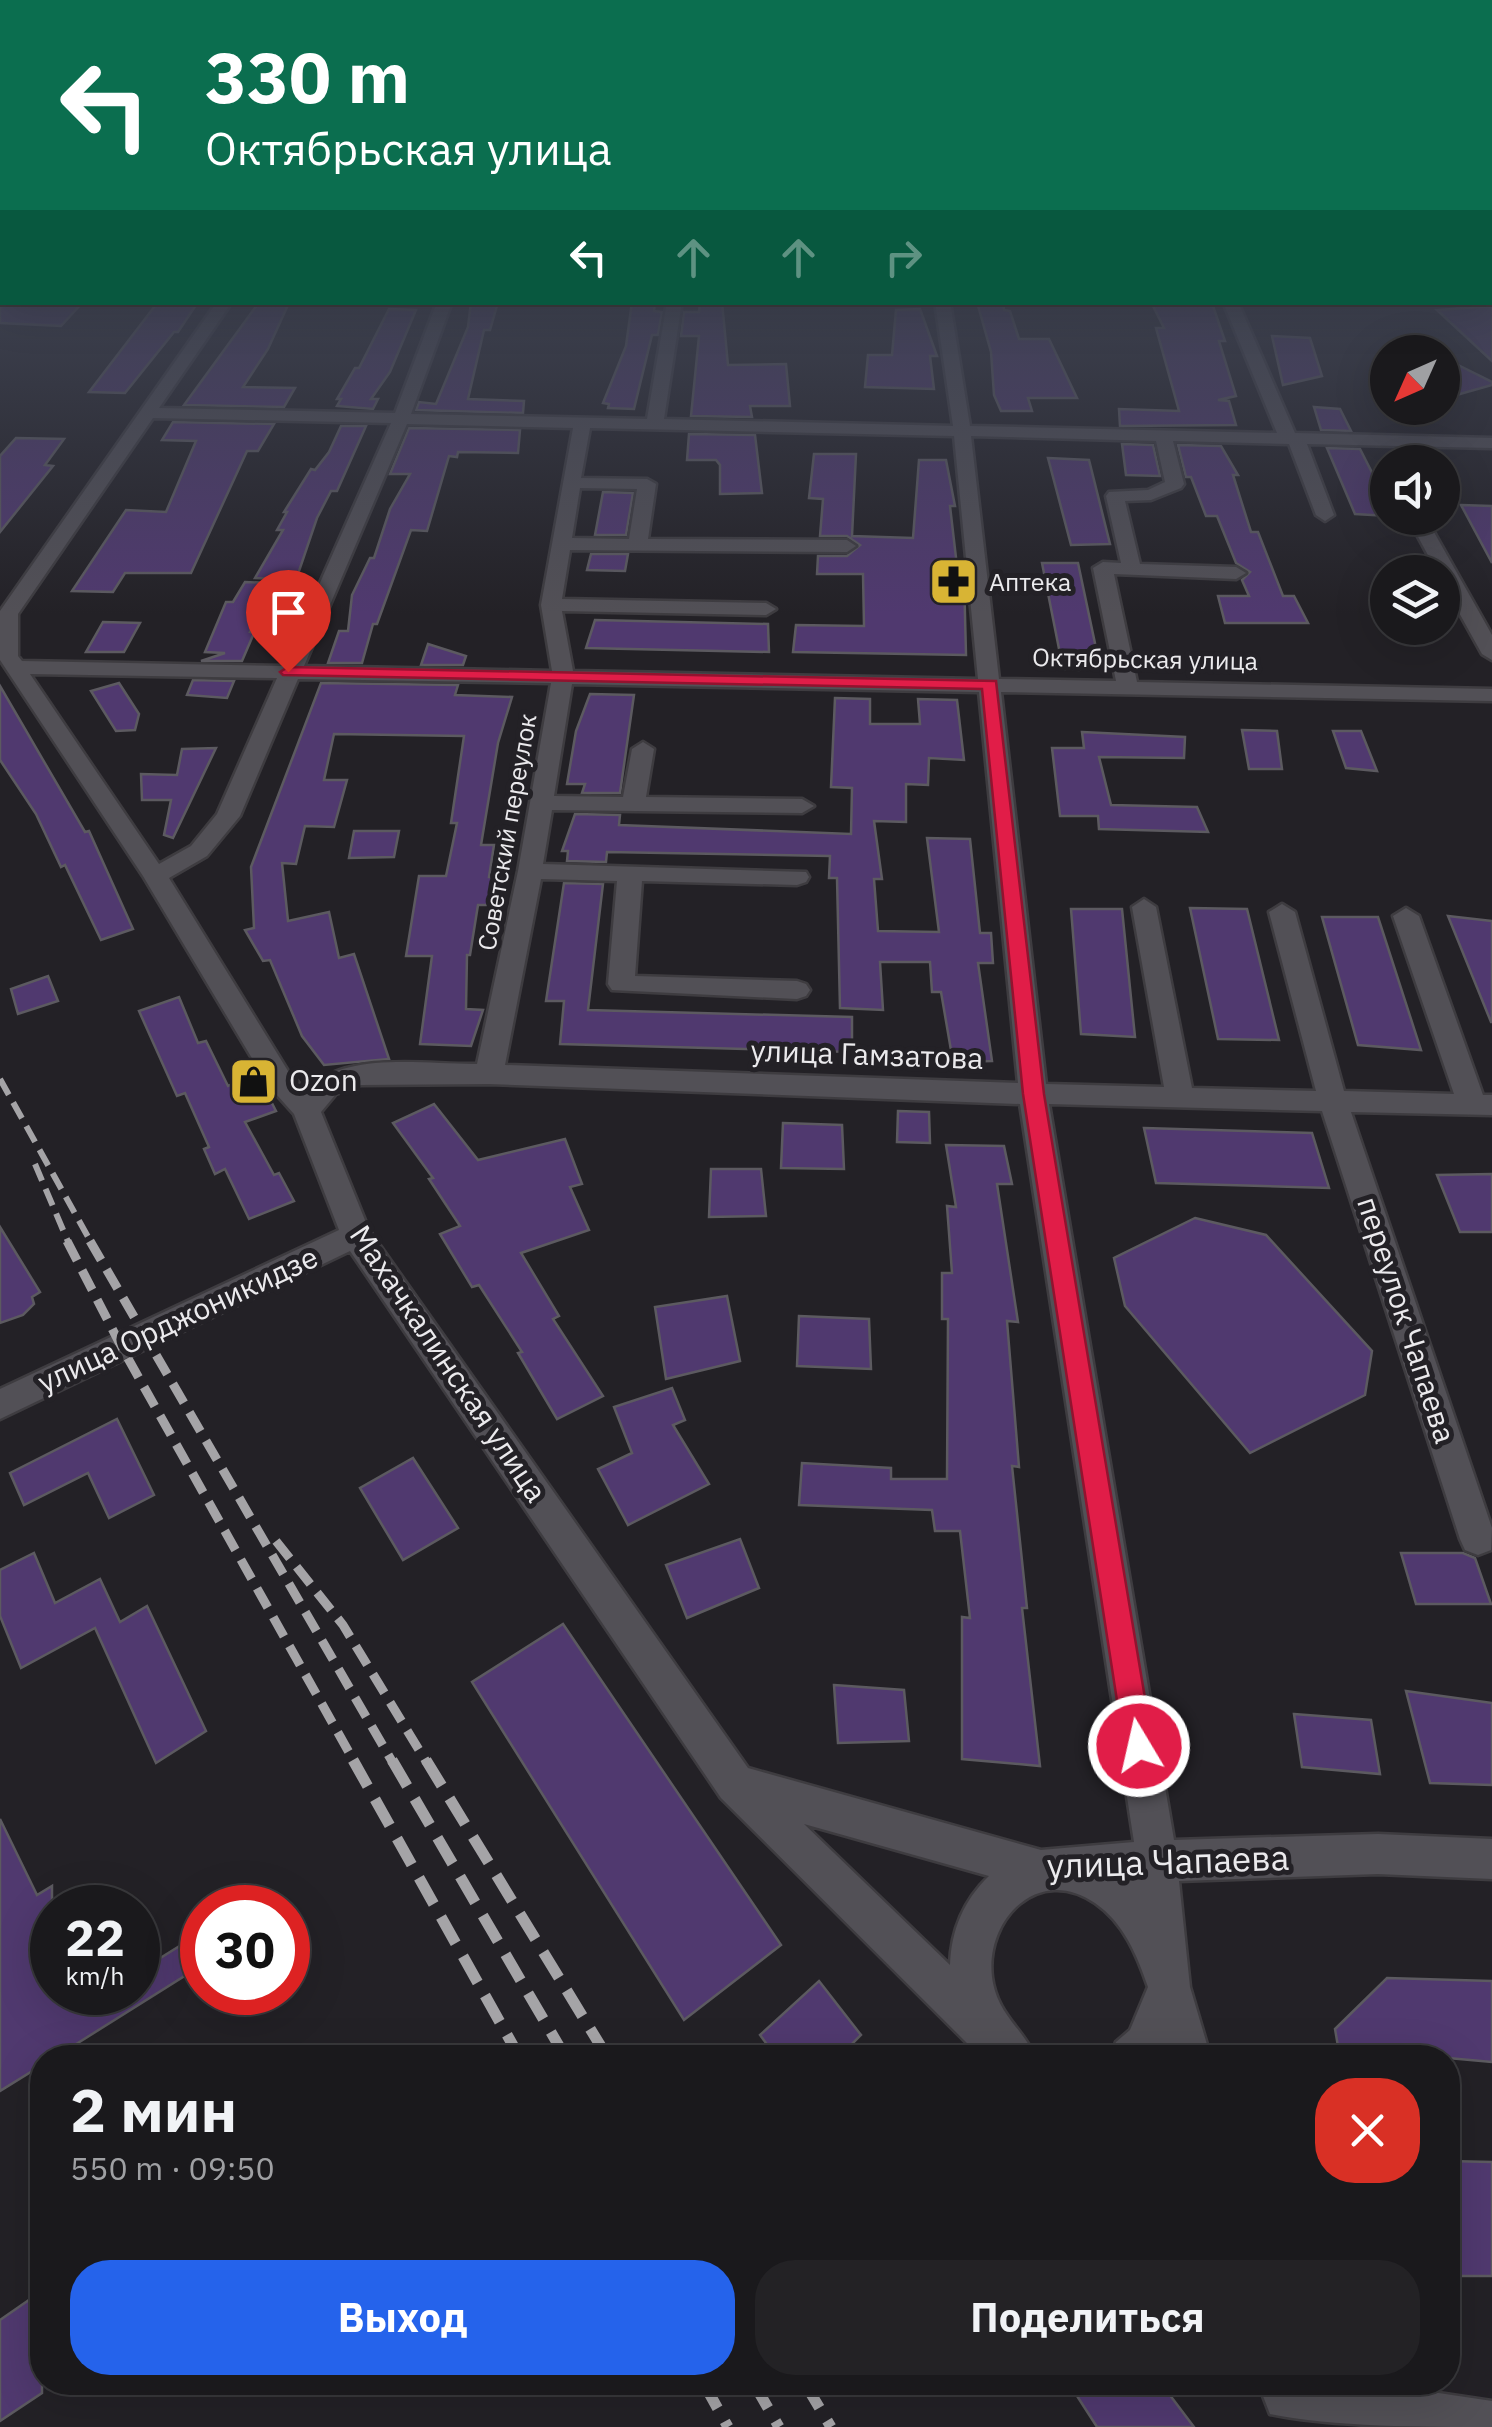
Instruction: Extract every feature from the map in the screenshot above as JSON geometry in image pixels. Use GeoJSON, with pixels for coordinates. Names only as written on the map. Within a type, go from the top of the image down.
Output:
{"type":"FeatureCollection","features":[{"type":"Feature","properties":{"kind":"street"},"geometry":{"type":"LineString","coordinates":[[8,661],[8,614],[167,387]]}},
{"type":"Feature","properties":{"kind":"street"},"geometry":{"type":"LineString","coordinates":[[155,876],[188,859],[220,830],[413,387]]}},
{"type":"Feature","properties":{"kind":"street"},"geometry":{"type":"LineString","coordinates":[[655,424],[661,387]]}},
{"type":"Feature","properties":{"kind":"street"},"geometry":{"type":"LineString","coordinates":[[955,387],[1034,1094],[1158,1861],[1169,1986],[1145,2045]]}},
{"type":"Feature","properties":{"kind":"street"},"geometry":{"type":"LineString","coordinates":[[1269,387],[1325,515]]}},
{"type":"Feature","properties":{"kind":"street"},"geometry":{"type":"LineString","coordinates":[[150,413],[1492,443]]}},
{"type":"Feature","properties":{"kind":"street","name":"Советский переулок"},"geometry":{"type":"LineString","coordinates":[[489,1074],[530,872],[563,676],[551,605],[582,422]]}},
{"type":"Feature","properties":{"kind":"street"},"geometry":{"type":"LineString","coordinates":[[1132,569],[1115,496],[1152,495],[1174,484],[1164,436]]}},
{"type":"Feature","properties":{"kind":"street"},"geometry":{"type":"LineString","coordinates":[[1374,441],[1376,445]]}},
{"type":"Feature","properties":{"kind":"street"},"geometry":{"type":"LineString","coordinates":[[572,483],[647,484],[638,545]]}},
{"type":"Feature","properties":{"kind":"street"},"geometry":{"type":"LineString","coordinates":[[1426,535],[1492,654]]}},
{"type":"Feature","properties":{"kind":"street"},"geometry":{"type":"LineString","coordinates":[[561,544],[847,546]]}},
{"type":"Feature","properties":{"kind":"street"},"geometry":{"type":"LineString","coordinates":[[1127,686],[1103,568],[1236,573]]}},
{"type":"Feature","properties":{"kind":"street"},"geometry":{"type":"LineString","coordinates":[[551,605],[766,609]]}},
{"type":"Feature","properties":{"kind":"street","name":"Октябрьская улица"},"geometry":{"type":"LineString","coordinates":[[8,661],[288,672],[1492,695]]}},
{"type":"Feature","properties":{"kind":"street","name":"Махачкалинская улица"},"geometry":{"type":"LineString","coordinates":[[8,661],[155,876],[278,1078],[306,1110],[356,1235],[735,1784],[1005,2045]]}},
{"type":"Feature","properties":{"kind":"street"},"geometry":{"type":"LineString","coordinates":[[634,802],[643,749]]}},
{"type":"Feature","properties":{"kind":"street"},"geometry":{"type":"LineString","coordinates":[[541,803],[802,806]]}},
{"type":"Feature","properties":{"kind":"street"},"geometry":{"type":"LineString","coordinates":[[530,872],[796,877]]}},
{"type":"Feature","properties":{"kind":"street"},"geometry":{"type":"LineString","coordinates":[[630,876],[621,984],[797,990]]}},
{"type":"Feature","properties":{"kind":"street"},"geometry":{"type":"LineString","coordinates":[[1144,907],[1180,1096]]}},
{"type":"Feature","properties":{"kind":"street","name":"переулок Чапаева"},"geometry":{"type":"LineString","coordinates":[[1282,912],[1333,1102],[1478,1539]]}},
{"type":"Feature","properties":{"kind":"street"},"geometry":{"type":"LineString","coordinates":[[1406,916],[1482,1104]]}},
{"type":"Feature","properties":{"kind":"street","name":"улица Гамзатова"},"geometry":{"type":"LineString","coordinates":[[306,1110],[326,1086],[358,1075],[489,1074],[1034,1094],[1482,1104]]}},
{"type":"Feature","properties":{"kind":"street","name":"улица Орджоникидзе"},"geometry":{"type":"LineString","coordinates":[[0,1405],[356,1235]]}},
{"type":"Feature","properties":{"kind":"street","name":"улица Чапаева"},"geometry":{"type":"LineString","coordinates":[[735,1784],[1041,1870],[1158,1861],[1378,1854],[1492,1860]]}},
{"type":"Feature","properties":{"kind":"street"},"geometry":{"type":"LineString","coordinates":[[1006,2045],[985,2020],[972,1987],[968,1954],[976,1923],[991,1897],[1014,1879],[1041,1870],[1070,1872],[1098,1881],[1124,1899],[1144,1924],[1169,1986],[1185,2045]]}},
{"type":"Feature","properties":{"kind":"street"},"geometry":{"type":"LineString","coordinates":[[1290,2397],[1492,2426]]}},
{"type":"Feature","properties":{"kind":"building"},"geometry":{"type":"Polygon","coordinates":[[[93,387],[130,387],[125,393],[89,392],[93,387]]]}},
{"type":"Feature","properties":{"kind":"building"},"geometry":{"type":"Polygon","coordinates":[[[197,387],[295,388],[284,407],[184,405],[197,387]]]}},
{"type":"Feature","properties":{"kind":"building"},"geometry":{"type":"Polygon","coordinates":[[[344,387],[379,387],[371,399],[378,399],[373,409],[337,406],[341,399],[337,399],[344,387]]]}},
{"type":"Feature","properties":{"kind":"building"},"geometry":{"type":"Polygon","coordinates":[[[443,387],[471,387],[468,399],[524,401],[523,413],[416,410],[419,402],[436,404],[443,387]]]}},
{"type":"Feature","properties":{"kind":"building"},"geometry":{"type":"Polygon","coordinates":[[[609,387],[639,387],[634,409],[608,408],[609,404],[603,403],[609,387]]]}},
{"type":"Feature","properties":{"kind":"building"},"geometry":{"type":"Polygon","coordinates":[[[694,387],[788,387],[790,406],[750,406],[752,417],[691,416],[694,387]]]}},
{"type":"Feature","properties":{"kind":"building"},"geometry":{"type":"Polygon","coordinates":[[[993,387],[1072,387],[1077,398],[1028,398],[1032,411],[1001,411],[993,387]]]}},
{"type":"Feature","properties":{"kind":"building"},"geometry":{"type":"Polygon","coordinates":[[[1172,387],[1233,387],[1236,396],[1218,400],[1229,401],[1236,425],[1120,426],[1119,409],[1179,411],[1172,387]]]}},
{"type":"Feature","properties":{"kind":"building"},"geometry":{"type":"Polygon","coordinates":[[[1460,387],[1484,387],[1460,394],[1460,387]]]}},
{"type":"Feature","properties":{"kind":"building"},"geometry":{"type":"Polygon","coordinates":[[[1314,407],[1340,409],[1351,431],[1321,430],[1314,407]]]}},
{"type":"Feature","properties":{"kind":"building"},"geometry":{"type":"Polygon","coordinates":[[[173,422],[274,424],[258,451],[247,451],[191,573],[125,573],[113,592],[72,591],[126,510],[166,512],[196,441],[162,440],[173,422]]]}},
{"type":"Feature","properties":{"kind":"building"},"geometry":{"type":"Polygon","coordinates":[[[341,426],[366,426],[337,491],[331,491],[317,518],[296,580],[255,578],[283,530],[277,530],[284,512],[311,469],[315,470],[329,452],[341,426]]]}},
{"type":"Feature","properties":{"kind":"building"},"geometry":{"type":"Polygon","coordinates":[[[409,428],[520,430],[518,453],[458,452],[457,457],[449,456],[427,531],[411,530],[377,624],[373,624],[362,663],[328,663],[339,631],[348,631],[352,595],[370,558],[374,558],[390,509],[410,474],[390,474],[409,428]]]}},
{"type":"Feature","properties":{"kind":"building"},"geometry":{"type":"Polygon","coordinates":[[[689,434],[755,435],[762,493],[720,494],[720,465],[716,460],[687,460],[689,434]]]}},
{"type":"Feature","properties":{"kind":"building"},"geometry":{"type":"Polygon","coordinates":[[[16,438],[64,439],[45,465],[53,466],[0,532],[0,456],[16,438]]]}},
{"type":"Feature","properties":{"kind":"building"},"geometry":{"type":"Polygon","coordinates":[[[1122,444],[1153,445],[1160,476],[1126,475],[1122,444]]]}},
{"type":"Feature","properties":{"kind":"building"},"geometry":{"type":"Polygon","coordinates":[[[1178,445],[1221,446],[1238,475],[1233,475],[1251,532],[1258,532],[1283,596],[1294,596],[1308,623],[1225,623],[1218,596],[1249,596],[1242,580],[1250,572],[1236,563],[1217,516],[1206,516],[1191,477],[1186,477],[1178,445]]]}},
{"type":"Feature","properties":{"kind":"building"},"geometry":{"type":"Polygon","coordinates":[[[1327,448],[1360,449],[1370,469],[1370,515],[1355,514],[1327,448]]]}},
{"type":"Feature","properties":{"kind":"building"},"geometry":{"type":"Polygon","coordinates":[[[814,454],[856,454],[852,536],[913,538],[919,460],[946,460],[955,506],[950,506],[958,575],[964,575],[966,655],[793,652],[796,625],[864,626],[863,574],[817,574],[818,556],[847,556],[860,545],[847,536],[820,536],[823,499],[809,498],[814,454]]]}},
{"type":"Feature","properties":{"kind":"building"},"geometry":{"type":"Polygon","coordinates":[[[1048,458],[1089,460],[1110,544],[1071,545],[1048,458]]]}},
{"type":"Feature","properties":{"kind":"building"},"geometry":{"type":"Polygon","coordinates":[[[603,492],[633,493],[626,535],[595,535],[603,492]]]}},
{"type":"Feature","properties":{"kind":"building"},"geometry":{"type":"Polygon","coordinates":[[[1461,505],[1492,506],[1492,563],[1461,505]]]}},
{"type":"Feature","properties":{"kind":"building"},"geometry":{"type":"Polygon","coordinates":[[[591,554],[628,554],[625,571],[587,570],[591,554]]]}},
{"type":"Feature","properties":{"kind":"building"},"geometry":{"type":"Polygon","coordinates":[[[1042,563],[1078,563],[1096,648],[1102,659],[1079,670],[1063,669],[1042,563]]]}},
{"type":"Feature","properties":{"kind":"building"},"geometry":{"type":"Polygon","coordinates":[[[245,582],[273,583],[250,632],[254,633],[242,661],[201,661],[225,653],[205,652],[226,602],[233,602],[245,582]]]}},
{"type":"Feature","properties":{"kind":"building"},"geometry":{"type":"Polygon","coordinates":[[[595,620],[768,624],[769,652],[586,648],[595,620]]]}},
{"type":"Feature","properties":{"kind":"building"},"geometry":{"type":"Polygon","coordinates":[[[103,622],[140,623],[124,652],[86,652],[103,622]]]}},
{"type":"Feature","properties":{"kind":"building"},"geometry":{"type":"Polygon","coordinates":[[[428,644],[466,656],[463,665],[421,665],[428,644]]]}},
{"type":"Feature","properties":{"kind":"building"},"geometry":{"type":"Polygon","coordinates":[[[193,680],[234,681],[227,698],[187,695],[193,680]]]}},
{"type":"Feature","properties":{"kind":"building"},"geometry":{"type":"Polygon","coordinates":[[[119,683],[139,714],[135,730],[116,731],[91,691],[119,683]]]}},
{"type":"Feature","properties":{"kind":"building"},"geometry":{"type":"Polygon","coordinates":[[[321,683],[458,685],[455,695],[512,697],[498,743],[481,845],[494,845],[489,877],[495,877],[489,905],[478,905],[467,955],[466,1009],[483,1010],[471,1046],[420,1044],[432,956],[406,956],[419,876],[446,876],[457,823],[451,823],[464,736],[334,734],[324,780],[347,780],[334,827],[305,826],[296,864],[282,863],[288,921],[329,912],[339,958],[354,954],[389,1059],[324,1065],[302,1036],[270,960],[263,961],[245,930],[254,928],[251,867],[321,683]]]}},
{"type":"Feature","properties":{"kind":"building"},"geometry":{"type":"Polygon","coordinates":[[[0,686],[85,832],[89,831],[133,929],[101,940],[65,865],[61,867],[36,814],[0,760],[0,686]]]}},
{"type":"Feature","properties":{"kind":"building"},"geometry":{"type":"Polygon","coordinates":[[[590,694],[634,695],[620,793],[582,793],[585,784],[567,784],[576,731],[590,694]]]}},
{"type":"Feature","properties":{"kind":"building"},"geometry":{"type":"Polygon","coordinates":[[[835,698],[870,699],[870,724],[920,724],[918,699],[957,700],[964,760],[929,758],[928,785],[906,784],[906,822],[874,821],[882,879],[874,879],[878,931],[939,932],[927,838],[970,839],[980,933],[991,933],[993,963],[978,963],[992,1061],[953,1062],[941,992],[932,992],[930,962],[880,962],[883,1010],[840,1008],[837,878],[829,878],[830,856],[607,852],[606,862],[567,861],[568,851],[562,851],[575,814],[620,815],[619,825],[851,834],[852,788],[831,787],[835,698]]]}},
{"type":"Feature","properties":{"kind":"building"},"geometry":{"type":"Polygon","coordinates":[[[1242,730],[1277,731],[1282,769],[1249,769],[1242,730]]]}},
{"type":"Feature","properties":{"kind":"building"},"geometry":{"type":"Polygon","coordinates":[[[1333,731],[1361,731],[1377,771],[1346,768],[1333,731]]]}},
{"type":"Feature","properties":{"kind":"building"},"geometry":{"type":"Polygon","coordinates":[[[1082,732],[1185,737],[1184,758],[1099,757],[1111,805],[1197,807],[1208,832],[1099,829],[1098,816],[1060,816],[1052,748],[1084,748],[1082,732]]]}},
{"type":"Feature","properties":{"kind":"building"},"geometry":{"type":"Polygon","coordinates":[[[216,748],[173,838],[164,835],[171,800],[142,800],[141,774],[177,775],[182,749],[216,748]]]}},
{"type":"Feature","properties":{"kind":"building"},"geometry":{"type":"Polygon","coordinates":[[[354,831],[399,831],[394,857],[349,858],[354,831]]]}},
{"type":"Feature","properties":{"kind":"building"},"geometry":{"type":"Polygon","coordinates":[[[564,883],[603,884],[588,1010],[852,1017],[852,1052],[560,1044],[564,1001],[546,1001],[564,883]]]}},
{"type":"Feature","properties":{"kind":"building"},"geometry":{"type":"Polygon","coordinates":[[[1190,908],[1247,909],[1279,1040],[1218,1039],[1190,908]]]}},
{"type":"Feature","properties":{"kind":"building"},"geometry":{"type":"Polygon","coordinates":[[[1071,909],[1122,909],[1135,1037],[1081,1034],[1071,909]]]}},
{"type":"Feature","properties":{"kind":"building"},"geometry":{"type":"Polygon","coordinates":[[[1448,916],[1492,921],[1492,1022],[1491,1022],[1448,916]]]}},
{"type":"Feature","properties":{"kind":"building"},"geometry":{"type":"Polygon","coordinates":[[[1322,917],[1378,917],[1421,1050],[1358,1045],[1322,917]]]}},
{"type":"Feature","properties":{"kind":"building"},"geometry":{"type":"Polygon","coordinates":[[[48,976],[58,1001],[18,1014],[11,989],[48,976]]]}},
{"type":"Feature","properties":{"kind":"building"},"geometry":{"type":"Polygon","coordinates":[[[179,997],[198,1043],[206,1041],[228,1086],[257,1074],[276,1111],[245,1122],[274,1175],[279,1173],[294,1201],[249,1219],[225,1169],[215,1174],[204,1149],[209,1147],[185,1093],[177,1096],[139,1011],[179,997]]]}},
{"type":"Feature","properties":{"kind":"building"},"geometry":{"type":"Polygon","coordinates":[[[434,1104],[478,1160],[565,1139],[582,1184],[570,1187],[589,1230],[521,1253],[559,1316],[553,1319],[603,1396],[557,1419],[518,1353],[522,1352],[479,1285],[472,1287],[440,1234],[460,1226],[429,1179],[433,1178],[393,1123],[434,1104]]]}},
{"type":"Feature","properties":{"kind":"building"},"geometry":{"type":"Polygon","coordinates":[[[898,1111],[929,1112],[930,1143],[897,1142],[898,1111]]]}},
{"type":"Feature","properties":{"kind":"building"},"geometry":{"type":"Polygon","coordinates":[[[783,1123],[842,1125],[844,1169],[781,1168],[783,1123]]]}},
{"type":"Feature","properties":{"kind":"building"},"geometry":{"type":"Polygon","coordinates":[[[1144,1128],[1312,1133],[1329,1188],[1156,1183],[1144,1128]]]}},
{"type":"Feature","properties":{"kind":"building"},"geometry":{"type":"Polygon","coordinates":[[[946,1145],[1004,1146],[1012,1184],[997,1184],[1018,1322],[1007,1321],[1019,1467],[1012,1466],[1027,1608],[1022,1608],[1040,1766],[962,1759],[962,1617],[970,1618],[960,1531],[935,1531],[932,1510],[799,1505],[802,1463],[891,1468],[891,1479],[947,1479],[948,1319],[942,1319],[942,1273],[952,1273],[947,1206],[956,1207],[946,1145]]]}},
{"type":"Feature","properties":{"kind":"building"},"geometry":{"type":"Polygon","coordinates":[[[711,1169],[761,1169],[766,1216],[709,1217],[711,1169]]]}},
{"type":"Feature","properties":{"kind":"building"},"geometry":{"type":"Polygon","coordinates":[[[1492,1174],[1492,1232],[1460,1232],[1437,1175],[1492,1174]]]}},
{"type":"Feature","properties":{"kind":"building"},"geometry":{"type":"Polygon","coordinates":[[[1195,1218],[1266,1235],[1372,1351],[1365,1395],[1250,1453],[1125,1306],[1114,1258],[1195,1218]]]}},
{"type":"Feature","properties":{"kind":"building"},"geometry":{"type":"Polygon","coordinates":[[[0,1227],[40,1292],[32,1297],[34,1304],[23,1315],[0,1323],[0,1227]]]}},
{"type":"Feature","properties":{"kind":"building"},"geometry":{"type":"Polygon","coordinates":[[[727,1296],[740,1361],[666,1379],[655,1307],[727,1296]]]}},
{"type":"Feature","properties":{"kind":"building"},"geometry":{"type":"Polygon","coordinates":[[[799,1316],[869,1319],[871,1369],[797,1366],[799,1316]]]}},
{"type":"Feature","properties":{"kind":"building"},"geometry":{"type":"Polygon","coordinates":[[[672,1388],[685,1420],[673,1425],[709,1484],[628,1525],[598,1469],[632,1453],[614,1407],[672,1388]]]}},
{"type":"Feature","properties":{"kind":"building"},"geometry":{"type":"Polygon","coordinates":[[[117,1419],[154,1495],[109,1518],[88,1473],[24,1505],[10,1473],[117,1419]]]}},
{"type":"Feature","properties":{"kind":"building"},"geometry":{"type":"Polygon","coordinates":[[[413,1458],[458,1528],[403,1560],[360,1488],[413,1458]]]}},
{"type":"Feature","properties":{"kind":"building"},"geometry":{"type":"Polygon","coordinates":[[[740,1539],[759,1588],[687,1618],[666,1565],[740,1539]]]}},
{"type":"Feature","properties":{"kind":"building"},"geometry":{"type":"Polygon","coordinates":[[[34,1553],[55,1603],[100,1579],[120,1622],[147,1606],[206,1731],[156,1763],[95,1628],[21,1668],[0,1616],[0,1570],[34,1553]]]}},
{"type":"Feature","properties":{"kind":"building"},"geometry":{"type":"Polygon","coordinates":[[[1401,1553],[1463,1553],[1475,1558],[1491,1604],[1416,1604],[1401,1553]]]}},
{"type":"Feature","properties":{"kind":"building"},"geometry":{"type":"Polygon","coordinates":[[[563,1624],[781,1945],[684,2020],[472,1682],[563,1624]]]}},
{"type":"Feature","properties":{"kind":"building"},"geometry":{"type":"Polygon","coordinates":[[[834,1685],[904,1690],[909,1741],[838,1743],[834,1685]]]}},
{"type":"Feature","properties":{"kind":"building"},"geometry":{"type":"Polygon","coordinates":[[[1406,1691],[1492,1703],[1492,1785],[1430,1783],[1406,1691]]]}},
{"type":"Feature","properties":{"kind":"building"},"geometry":{"type":"Polygon","coordinates":[[[1294,1714],[1371,1720],[1380,1774],[1302,1767],[1294,1714]]]}},
{"type":"Feature","properties":{"kind":"building"},"geometry":{"type":"Polygon","coordinates":[[[0,1819],[32,1885],[30,2015],[122,2015],[75,2045],[30,2045],[30,2072],[0,2091],[0,1819]]]}},
{"type":"Feature","properties":{"kind":"building"},"geometry":{"type":"Polygon","coordinates":[[[180,1946],[180,1979],[160,1991],[160,1958],[180,1946]]]}},
{"type":"Feature","properties":{"kind":"building"},"geometry":{"type":"Polygon","coordinates":[[[1387,1978],[1492,1981],[1492,2062],[1460,2059],[1460,2045],[1338,2045],[1335,2029],[1387,1978]]]}},
{"type":"Feature","properties":{"kind":"building"},"geometry":{"type":"Polygon","coordinates":[[[819,1981],[861,2035],[851,2045],[767,2045],[760,2035],[819,1981]]]}},
{"type":"Feature","properties":{"kind":"building"},"geometry":{"type":"Polygon","coordinates":[[[1460,2161],[1492,2162],[1492,2276],[1460,2276],[1460,2161]]]}},
{"type":"Feature","properties":{"kind":"building"},"geometry":{"type":"Polygon","coordinates":[[[30,2299],[30,2395],[39,2395],[0,2421],[0,2320],[30,2299]]]}},
{"type":"Feature","properties":{"kind":"building"},"geometry":{"type":"Polygon","coordinates":[[[1076,2395],[1170,2395],[1194,2427],[1097,2427],[1076,2395]]]}},
{"type":"Feature","properties":{"kind":"railway"},"geometry":{"type":"LineString","coordinates":[[0,1079],[92,1244]]}},
{"type":"Feature","properties":{"kind":"railway"},"geometry":{"type":"LineString","coordinates":[[35,1164],[69,1244]]}},
{"type":"Feature","properties":{"kind":"railway"},"geometry":{"type":"LineString","coordinates":[[67,1241],[121,1346],[355,1763]]}},
{"type":"Feature","properties":{"kind":"railway"},"geometry":{"type":"LineString","coordinates":[[90,1241],[393,1763]]}},
{"type":"Feature","properties":{"kind":"railway"},"geometry":{"type":"LineString","coordinates":[[276,1541],[343,1625],[427,1763]]}},
{"type":"Feature","properties":{"kind":"railway"},"geometry":{"type":"LineString","coordinates":[[353,1760],[513,2045]]}},
{"type":"Feature","properties":{"kind":"railway"},"geometry":{"type":"LineString","coordinates":[[392,1760],[558,2045]]}},
{"type":"Feature","properties":{"kind":"railway"},"geometry":{"type":"LineString","coordinates":[[426,1760],[600,2045]]}},
{"type":"Feature","properties":{"kind":"railway"},"geometry":{"type":"LineString","coordinates":[[710,2395],[728,2427]]}},
{"type":"Feature","properties":{"kind":"railway"},"geometry":{"type":"LineString","coordinates":[[761,2395],[779,2427]]}},
{"type":"Feature","properties":{"kind":"railway"},"geometry":{"type":"LineString","coordinates":[[812,2395],[831,2427]]}},
{"type":"Feature","properties":{"kind":"place","name":"Аптека"},"geometry":{"type":"Point","coordinates":[954,582]}},
{"type":"Feature","properties":{"kind":"place","name":"Ozon"},"geometry":{"type":"Point","coordinates":[254,1081]}},
{"type":"Feature","properties":{"kind":"route"},"geometry":{"type":"LineString","coordinates":[[288,672],[990,684],[1034,1094],[1139,1746]]}}]}
